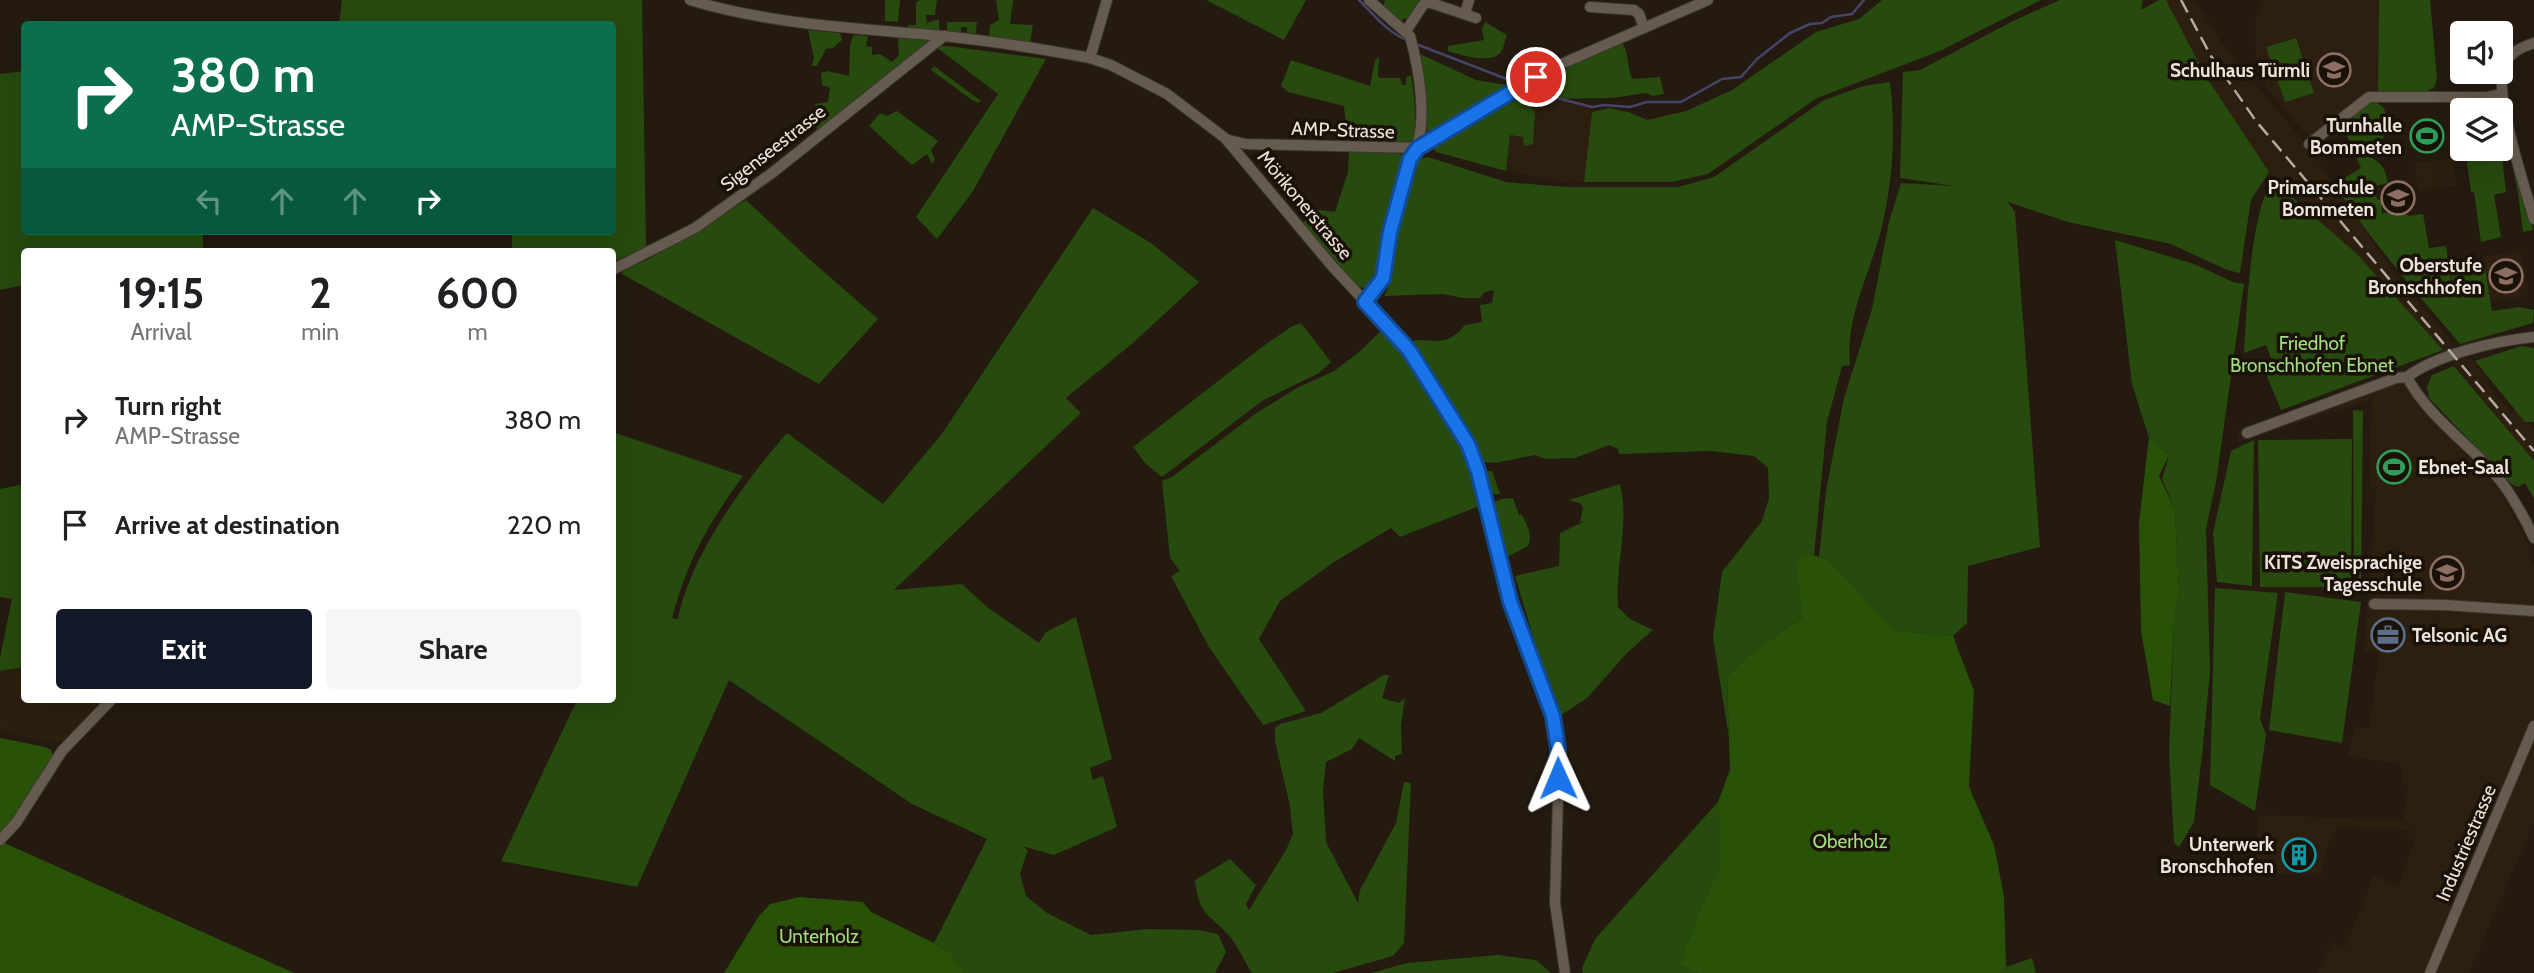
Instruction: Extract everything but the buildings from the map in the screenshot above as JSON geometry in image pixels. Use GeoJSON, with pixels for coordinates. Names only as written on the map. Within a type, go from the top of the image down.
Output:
{"type":"FeatureCollection","features":[{"type":"Feature","properties":{"kind":"street","name":"Mörikonerstrasse"},"geometry":{"type":"LineString","coordinates":[[690,0],[719,9],[831,27],[944,36],[1090,58],[1111,65],[1167,94],[1225,138],[1306,237],[1409,350],[1468,444],[1478,471],[1510,601],[1553,716],[1559,763],[1555,903],[1565,973]]}},
{"type":"Feature","properties":{"kind":"street"},"geometry":{"type":"LineString","coordinates":[[1090,58],[1107,0]]}},
{"type":"Feature","properties":{"kind":"street"},"geometry":{"type":"LineString","coordinates":[[1369,0],[1408,33],[1413,48],[1421,105],[1418,148]]}},
{"type":"Feature","properties":{"kind":"street"},"geometry":{"type":"LineString","coordinates":[[1408,33],[1426,3],[1471,16],[1469,0]]}},
{"type":"Feature","properties":{"kind":"street","name":"AMP-Strasse"},"geometry":{"type":"LineString","coordinates":[[1365,302],[1383,278],[1390,232],[1410,159],[1418,148],[1552,68],[1708,0]]}},
{"type":"Feature","properties":{"kind":"street"},"geometry":{"type":"LineString","coordinates":[[1590,7],[1634,10],[1639,14],[1643,28]]}},
{"type":"Feature","properties":{"kind":"street","name":"Sigenseestrasse"},"geometry":{"type":"LineString","coordinates":[[616,268],[695,228],[772,173],[944,36]]}},
{"type":"Feature","properties":{"kind":"street"},"geometry":{"type":"LineString","coordinates":[[2534,43],[2518,49],[2504,65],[2501,78],[2512,143],[2534,219]]}},
{"type":"Feature","properties":{"kind":"street"},"geometry":{"type":"LineString","coordinates":[[2309,144],[2370,97],[2487,97],[2502,94]]}},
{"type":"Feature","properties":{"kind":"street","name":"AMP-Strasse"},"geometry":{"type":"LineString","coordinates":[[1225,138],[1245,144],[1418,148]]}},
{"type":"Feature","properties":{"kind":"street"},"geometry":{"type":"LineString","coordinates":[[2247,433],[2396,378],[2407,377],[2416,370],[2479,346],[2534,337]]}},
{"type":"Feature","properties":{"kind":"street"},"geometry":{"type":"LineString","coordinates":[[2407,377],[2432,410],[2495,475],[2513,498],[2534,538]]}},
{"type":"Feature","properties":{"kind":"street"},"geometry":{"type":"LineString","coordinates":[[2374,604],[2445,605],[2534,611]]}},
{"type":"Feature","properties":{"kind":"street"},"geometry":{"type":"LineString","coordinates":[[0,840],[16,823],[62,751],[108,703]]}},
{"type":"Feature","properties":{"kind":"street","name":"Industriestrasse"},"geometry":{"type":"LineString","coordinates":[[2430,973],[2534,726]]}},
{"type":"Feature","properties":{"kind":"shaded area"},"geometry":{"type":"Polygon","coordinates":[[[2164,0],[2195,0],[2224,46],[2309,148],[2394,272],[2467,360],[2471,358],[2489,380],[2486,383],[2512,413],[2517,409],[2534,428],[2534,462],[2443,350],[2356,257],[2269,172],[2233,127],[2209,88],[2164,0]]]}},
{"type":"Feature","properties":{"kind":"shaded area"},"geometry":{"type":"Polygon","coordinates":[[[2265,0],[2379,0],[2378,91],[2362,98],[2314,137],[2308,136],[2266,88],[2256,64],[2255,18],[2265,0]]]}},
{"type":"Feature","properties":{"kind":"shaded area"},"geometry":{"type":"Polygon","coordinates":[[[1527,86],[1565,97],[1593,112],[1584,182],[1569,183],[1506,171],[1510,135],[1523,137],[1531,146],[1513,96],[1527,86]]]}},
{"type":"Feature","properties":{"kind":"shaded area"},"geometry":{"type":"Polygon","coordinates":[[[2450,158],[2453,161],[2457,185],[2418,190],[2414,163],[2450,158]]]}},
{"type":"Feature","properties":{"kind":"shaded area","name":"Oberstufe Bronschhofen"},"geometry":{"type":"Polygon","coordinates":[[[2521,251],[2528,296],[2491,301],[2484,256],[2521,251]]]}},
{"type":"Feature","properties":{"kind":"shaded area"},"geometry":{"type":"Polygon","coordinates":[[[2412,373],[2419,403],[2438,427],[2496,484],[2528,544],[2534,566],[2534,822],[2469,973],[2317,973],[2331,943],[2345,947],[2374,875],[2398,886],[2414,842],[2406,837],[2411,830],[2338,827],[2327,846],[2322,875],[2258,872],[2257,815],[2402,820],[2409,786],[2402,783],[2401,764],[2348,756],[2354,727],[2369,729],[2379,652],[2364,651],[2376,490],[2369,487],[2372,399],[2238,442],[2238,431],[2412,373]]]}},
{"type":"Feature","properties":{"kind":"shaded area"},"geometry":{"type":"Polygon","coordinates":[[[21,668],[21,703],[102,703],[63,741],[50,743],[0,730],[0,671],[21,668]]]}},
{"type":"Feature","properties":{"kind":"green space"},"geometry":{"type":"Polygon","coordinates":[[[342,0],[642,0],[646,248],[616,261],[616,248],[512,248],[512,235],[616,235],[616,21],[339,21],[342,0]]]}},
{"type":"Feature","properties":{"kind":"green space"},"geometry":{"type":"Polygon","coordinates":[[[885,0],[900,0],[898,22],[885,21],[885,0]]]}},
{"type":"Feature","properties":{"kind":"green space"},"geometry":{"type":"Polygon","coordinates":[[[937,0],[935,15],[926,15],[927,23],[939,19],[939,33],[907,30],[908,25],[916,25],[916,2],[937,0]]]}},
{"type":"Feature","properties":{"kind":"green space"},"geometry":{"type":"Polygon","coordinates":[[[996,0],[1013,0],[1010,24],[1033,25],[1030,44],[989,36],[990,25],[999,20],[996,0]]]}},
{"type":"Feature","properties":{"kind":"green space"},"geometry":{"type":"Polygon","coordinates":[[[1206,0],[1306,0],[1284,40],[1206,0]]]}},
{"type":"Feature","properties":{"kind":"green space"},"geometry":{"type":"Polygon","coordinates":[[[1385,0],[1424,0],[1410,21],[1404,18],[1401,22],[1383,8],[1385,0]]]}},
{"type":"Feature","properties":{"kind":"green space"},"geometry":{"type":"Polygon","coordinates":[[[1882,0],[2041,0],[1940,51],[1817,98],[1708,174],[1672,182],[1584,182],[1592,112],[1609,108],[1647,120],[1686,111],[1732,90],[1816,32],[1859,19],[1882,0]]]}},
{"type":"Feature","properties":{"kind":"green space"},"geometry":{"type":"Polygon","coordinates":[[[2060,0],[2143,0],[2141,10],[2159,0],[2166,0],[2205,75],[2269,172],[2251,200],[2240,273],[2227,270],[2171,244],[2068,222],[2008,202],[2015,212],[2040,547],[1968,566],[1967,623],[1953,636],[1897,631],[1827,559],[1819,557],[1826,491],[1844,398],[1872,309],[1889,222],[1901,183],[1954,186],[1900,178],[1903,72],[1920,70],[2013,21],[2060,0]]]}},
{"type":"Feature","properties":{"kind":"green space"},"geometry":{"type":"Polygon","coordinates":[[[2379,0],[2430,0],[2437,78],[2434,88],[2427,91],[2378,91],[2379,0]]]}},
{"type":"Feature","properties":{"kind":"green space"},"geometry":{"type":"Polygon","coordinates":[[[947,22],[977,22],[976,33],[967,33],[967,27],[961,27],[961,34],[947,32],[947,22]]]}},
{"type":"Feature","properties":{"kind":"green space"},"geometry":{"type":"Polygon","coordinates":[[[1485,22],[1507,35],[1502,50],[1496,56],[1476,58],[1448,51],[1448,46],[1484,40],[1482,29],[1485,22]]]}},
{"type":"Feature","properties":{"kind":"green space"},"geometry":{"type":"Polygon","coordinates":[[[808,30],[840,33],[842,40],[833,48],[826,49],[817,66],[812,66],[814,58],[808,30]]]}},
{"type":"Feature","properties":{"kind":"green space"},"geometry":{"type":"Polygon","coordinates":[[[853,35],[868,36],[866,46],[872,47],[872,55],[880,54],[892,62],[899,55],[898,38],[931,40],[817,134],[815,104],[828,102],[830,88],[822,85],[821,73],[827,71],[849,76],[853,35]]]}},
{"type":"Feature","properties":{"kind":"green space"},"geometry":{"type":"Polygon","coordinates":[[[2296,38],[2314,93],[2285,102],[2266,47],[2296,38]]]}},
{"type":"Feature","properties":{"kind":"green space"},"geometry":{"type":"Polygon","coordinates":[[[1622,42],[1632,79],[1660,77],[1664,94],[1537,99],[1531,94],[1527,86],[1622,42]]]}},
{"type":"Feature","properties":{"kind":"green space"},"geometry":{"type":"Polygon","coordinates":[[[932,44],[1046,59],[973,191],[937,239],[916,217],[998,94],[932,44]]]}},
{"type":"Feature","properties":{"kind":"green space"},"geometry":{"type":"Polygon","coordinates":[[[1418,53],[1476,80],[1507,85],[1486,101],[1429,133],[1424,127],[1418,53]]]}},
{"type":"Feature","properties":{"kind":"green space"},"geometry":{"type":"Polygon","coordinates":[[[1379,57],[1380,78],[1400,78],[1402,85],[1406,85],[1406,77],[1411,75],[1415,132],[1414,140],[1406,147],[1348,146],[1344,106],[1288,92],[1281,86],[1291,60],[1370,86],[1375,60],[1379,57]]]}},
{"type":"Feature","properties":{"kind":"green space"},"geometry":{"type":"Polygon","coordinates":[[[934,66],[981,101],[978,103],[972,100],[931,70],[934,66]]]}},
{"type":"Feature","properties":{"kind":"green space"},"geometry":{"type":"Polygon","coordinates":[[[21,71],[21,235],[203,235],[203,248],[21,248],[21,286],[0,290],[0,74],[21,71]]]}},
{"type":"Feature","properties":{"kind":"green space"},"geometry":{"type":"Polygon","coordinates":[[[1890,82],[1893,136],[1889,191],[1882,226],[1855,312],[1849,347],[1850,365],[1842,366],[1827,422],[1814,556],[1804,553],[1795,560],[1802,618],[1748,655],[1727,676],[1729,738],[1713,637],[1722,572],[1762,521],[1769,498],[1768,468],[1754,456],[1710,451],[1619,454],[1618,449],[1609,445],[1575,458],[1546,459],[1535,455],[1496,463],[1480,462],[1472,436],[1469,438],[1408,344],[1422,340],[1449,339],[1465,325],[1482,322],[1480,305],[1492,303],[1494,290],[1485,292],[1480,298],[1444,294],[1384,296],[1388,288],[1396,228],[1416,160],[1428,157],[1506,182],[1567,187],[1678,187],[1714,177],[1824,100],[1864,86],[1890,82]]]}},
{"type":"Feature","properties":{"kind":"green space"},"geometry":{"type":"Polygon","coordinates":[[[1513,96],[1520,97],[1535,112],[1533,144],[1524,146],[1523,137],[1510,135],[1506,171],[1436,152],[1433,147],[1436,143],[1513,96]]]}},
{"type":"Feature","properties":{"kind":"green space"},"geometry":{"type":"Polygon","coordinates":[[[2376,102],[2384,108],[2388,124],[2379,149],[2369,151],[2370,157],[2383,167],[2388,183],[2375,186],[2377,199],[2381,200],[2382,213],[2393,212],[2394,215],[2408,216],[2423,214],[2429,248],[2446,246],[2452,286],[2451,265],[2484,261],[2492,311],[2519,307],[2534,310],[2533,323],[2460,344],[2394,266],[2348,205],[2334,184],[2361,168],[2341,122],[2368,103],[2376,102]]]}},
{"type":"Feature","properties":{"kind":"green space"},"geometry":{"type":"Polygon","coordinates":[[[897,111],[938,141],[931,150],[935,160],[932,164],[927,154],[912,165],[869,126],[880,113],[887,116],[897,111]]]}},
{"type":"Feature","properties":{"kind":"green space"},"geometry":{"type":"Polygon","coordinates":[[[1349,151],[1387,151],[1405,155],[1377,285],[1366,288],[1358,287],[1302,225],[1312,209],[1335,212],[1348,172],[1349,151]]]}},
{"type":"Feature","properties":{"kind":"green space"},"geometry":{"type":"Polygon","coordinates":[[[2513,157],[2533,230],[2523,232],[2511,161],[2513,157]]]}},
{"type":"Feature","properties":{"kind":"green space"},"geometry":{"type":"Polygon","coordinates":[[[2467,161],[2502,161],[2506,192],[2494,195],[2501,237],[2481,242],[2474,192],[2471,192],[2467,161]]]}},
{"type":"Feature","properties":{"kind":"green space","name":"Friedhof Bronschhofen Ebnet"},"geometry":{"type":"Polygon","coordinates":[[[2277,178],[2299,204],[2356,253],[2443,350],[2281,410],[2263,367],[2273,363],[2266,345],[2244,353],[2248,287],[2256,231],[2268,188],[2277,178]]]}},
{"type":"Feature","properties":{"kind":"green space"},"geometry":{"type":"Polygon","coordinates":[[[746,200],[878,319],[819,384],[622,274],[623,269],[647,260],[746,200]]]}},
{"type":"Feature","properties":{"kind":"green space"},"geometry":{"type":"Polygon","coordinates":[[[1093,208],[1151,243],[1199,282],[1134,342],[1066,398],[1081,413],[894,590],[962,584],[987,607],[1039,643],[1046,632],[1076,617],[1112,759],[1090,768],[1093,780],[1103,776],[1117,827],[1054,855],[1022,846],[1028,850],[1020,873],[1026,896],[1047,913],[1091,935],[1148,929],[1198,930],[1218,934],[1226,952],[1215,973],[964,973],[950,951],[934,943],[987,839],[912,804],[729,680],[637,887],[501,861],[576,703],[616,703],[616,433],[743,476],[719,511],[692,560],[672,618],[678,619],[694,570],[721,520],[754,473],[787,433],[883,504],[941,435],[1093,208]]]}},
{"type":"Feature","properties":{"kind":"green space"},"geometry":{"type":"Polygon","coordinates":[[[2115,240],[2194,264],[2233,282],[2244,284],[2216,482],[2206,529],[2210,671],[2203,746],[2194,822],[2179,847],[2174,843],[2169,753],[2174,623],[2179,591],[2175,510],[2162,479],[2169,455],[2149,438],[2132,384],[2115,240]]]}},
{"type":"Feature","properties":{"kind":"green space"},"geometry":{"type":"Polygon","coordinates":[[[1301,323],[1331,362],[1319,373],[1262,401],[1162,477],[1146,464],[1133,447],[1262,347],[1301,323]]]}},
{"type":"Feature","properties":{"kind":"green space"},"geometry":{"type":"Polygon","coordinates":[[[1383,329],[1420,374],[1457,430],[1472,463],[1482,505],[1400,537],[1391,528],[1334,562],[1280,601],[1259,639],[1306,711],[1263,725],[1209,647],[1171,576],[1180,571],[1170,558],[1162,481],[1172,477],[1255,414],[1297,388],[1334,371],[1383,329]]]}},
{"type":"Feature","properties":{"kind":"green space"},"geometry":{"type":"Polygon","coordinates":[[[2521,346],[2534,348],[2534,422],[2525,422],[2475,361],[2521,346]]]}},
{"type":"Feature","properties":{"kind":"green space"},"geometry":{"type":"Polygon","coordinates":[[[2454,366],[2534,461],[2534,499],[2525,483],[2518,487],[2511,484],[2429,398],[2427,387],[2432,375],[2454,366]]]}},
{"type":"Feature","properties":{"kind":"green space"},"geometry":{"type":"Polygon","coordinates":[[[2353,410],[2363,411],[2361,589],[2354,588],[2353,410]]]}},
{"type":"Feature","properties":{"kind":"green space"},"geometry":{"type":"Polygon","coordinates":[[[2149,438],[2169,455],[2159,476],[2175,510],[2179,591],[2174,623],[2170,706],[2153,700],[2141,631],[2139,522],[2149,438]]]}},
{"type":"Feature","properties":{"kind":"green space"},"geometry":{"type":"Polygon","coordinates":[[[2352,439],[2351,587],[2260,587],[2258,440],[2352,439]]]}},
{"type":"Feature","properties":{"kind":"green space"},"geometry":{"type":"Polygon","coordinates":[[[2254,440],[2252,586],[2217,582],[2213,533],[2231,451],[2254,440]]]}},
{"type":"Feature","properties":{"kind":"green space"},"geometry":{"type":"Polygon","coordinates":[[[1492,471],[1500,494],[1488,494],[1484,473],[1492,471]]]}},
{"type":"Feature","properties":{"kind":"green space"},"geometry":{"type":"Polygon","coordinates":[[[1620,484],[1623,530],[1618,607],[1630,619],[1653,630],[1627,653],[1587,698],[1558,717],[1530,649],[1536,646],[1515,576],[1559,566],[1560,533],[1585,521],[1580,522],[1583,508],[1581,504],[1569,500],[1620,484]]]}},
{"type":"Feature","properties":{"kind":"green space"},"geometry":{"type":"Polygon","coordinates":[[[21,485],[21,668],[0,671],[0,658],[12,599],[0,597],[0,489],[21,485]]]}},
{"type":"Feature","properties":{"kind":"green space"},"geometry":{"type":"Polygon","coordinates":[[[1513,498],[1530,537],[1528,546],[1509,556],[1502,556],[1490,504],[1513,498]]]}},
{"type":"Feature","properties":{"kind":"green space","name":"Oberholz"},"geometry":{"type":"Polygon","coordinates":[[[1804,553],[1827,559],[1897,631],[1953,636],[1974,691],[1969,787],[1994,845],[2004,896],[2006,967],[2000,973],[1698,973],[1679,965],[1719,868],[1718,802],[1730,770],[1727,676],[1748,655],[1802,618],[1795,560],[1804,553]]]}},
{"type":"Feature","properties":{"kind":"green space"},"geometry":{"type":"Polygon","coordinates":[[[2215,588],[2278,593],[2260,719],[2266,735],[2255,811],[2210,785],[2215,588]]]}},
{"type":"Feature","properties":{"kind":"green space"},"geometry":{"type":"Polygon","coordinates":[[[2285,592],[2361,602],[2342,743],[2269,730],[2285,592]]]}},
{"type":"Feature","properties":{"kind":"green space"},"geometry":{"type":"Polygon","coordinates":[[[1384,675],[1389,675],[1382,698],[1399,703],[1405,698],[1401,725],[1402,754],[1395,756],[1395,761],[1359,738],[1352,749],[1326,762],[1323,791],[1326,842],[1358,903],[1360,890],[1396,823],[1404,782],[1411,783],[1404,943],[1393,956],[1333,973],[1252,973],[1232,939],[1203,909],[1195,880],[1230,859],[1256,885],[1246,904],[1249,910],[1293,834],[1290,806],[1275,741],[1275,728],[1280,724],[1321,713],[1384,675]]]}},
{"type":"Feature","properties":{"kind":"green space"},"geometry":{"type":"Polygon","coordinates":[[[0,738],[45,747],[51,750],[54,758],[0,837],[0,738]]]}},
{"type":"Feature","properties":{"kind":"green space"},"geometry":{"type":"Polygon","coordinates":[[[1718,802],[1719,868],[1679,965],[1698,973],[1583,973],[1582,968],[1595,939],[1718,802]]]}},
{"type":"Feature","properties":{"kind":"green space"},"geometry":{"type":"Polygon","coordinates":[[[0,841],[294,973],[0,973],[0,841]]]}},
{"type":"Feature","properties":{"kind":"green space","name":"Unterholz"},"geometry":{"type":"Polygon","coordinates":[[[799,897],[863,902],[871,912],[950,951],[964,973],[724,973],[759,916],[770,904],[799,897]]]}},
{"type":"Feature","properties":{"kind":"green space"},"geometry":{"type":"Polygon","coordinates":[[[1498,955],[1536,960],[1551,973],[1371,973],[1407,963],[1498,955]]]}},
{"type":"Feature","properties":{"kind":"green space"},"geometry":{"type":"Polygon","coordinates":[[[2032,958],[2036,973],[2000,973],[2006,967],[2032,958]]]}},
{"type":"Feature","properties":{"kind":"waterway"},"geometry":{"type":"LineString","coordinates":[[1359,0],[1388,29],[1409,41]]}},
{"type":"Feature","properties":{"kind":"waterway"},"geometry":{"type":"LineString","coordinates":[[1530,88],[1592,107],[1630,107],[1647,102],[1681,102],[1722,79],[1741,77],[1757,59],[1790,33],[1810,24],[1822,23],[1831,17],[1852,14],[1864,0]]}},
{"type":"Feature","properties":{"kind":"waterway"},"geometry":{"type":"LineString","coordinates":[[1416,44],[1517,83]]}},
{"type":"Feature","properties":{"kind":"railway"},"geometry":{"type":"LineString","coordinates":[[2181,0],[2211,56],[2256,121],[2534,451]]}},
{"type":"Feature","properties":{"kind":"place","name":"Schulhaus Türmli"},"geometry":{"type":"Point","coordinates":[2334,70]}},
{"type":"Feature","properties":{"kind":"place","name":"Turnhalle Bommeten"},"geometry":{"type":"Point","coordinates":[2427,136]}},
{"type":"Feature","properties":{"kind":"place","name":"Primarschule Bommeten"},"geometry":{"type":"Point","coordinates":[2398,198]}},
{"type":"Feature","properties":{"kind":"place","name":"Oberstufe Bronschhofen"},"geometry":{"type":"Point","coordinates":[2506,276]}},
{"type":"Feature","properties":{"kind":"place","name":"Ebnet-Saal"},"geometry":{"type":"Point","coordinates":[2394,467]}},
{"type":"Feature","properties":{"kind":"place","name":"KiTS Zweisprachige Tagesschule"},"geometry":{"type":"Point","coordinates":[2447,573]}},
{"type":"Feature","properties":{"kind":"place","name":"Telsonic AG"},"geometry":{"type":"Point","coordinates":[2388,635]}},
{"type":"Feature","properties":{"kind":"place","name":"Unterwerk Bronschhofen"},"geometry":{"type":"Point","coordinates":[2299,855]}},
{"type":"Feature","properties":{"kind":"route"},"geometry":{"type":"LineString","coordinates":[[1536,77],[1418,148],[1410,159],[1390,232],[1383,278],[1365,302],[1409,350],[1455,420],[1475,460],[1510,601],[1553,716],[1557,735],[1558,778]]}}]}
